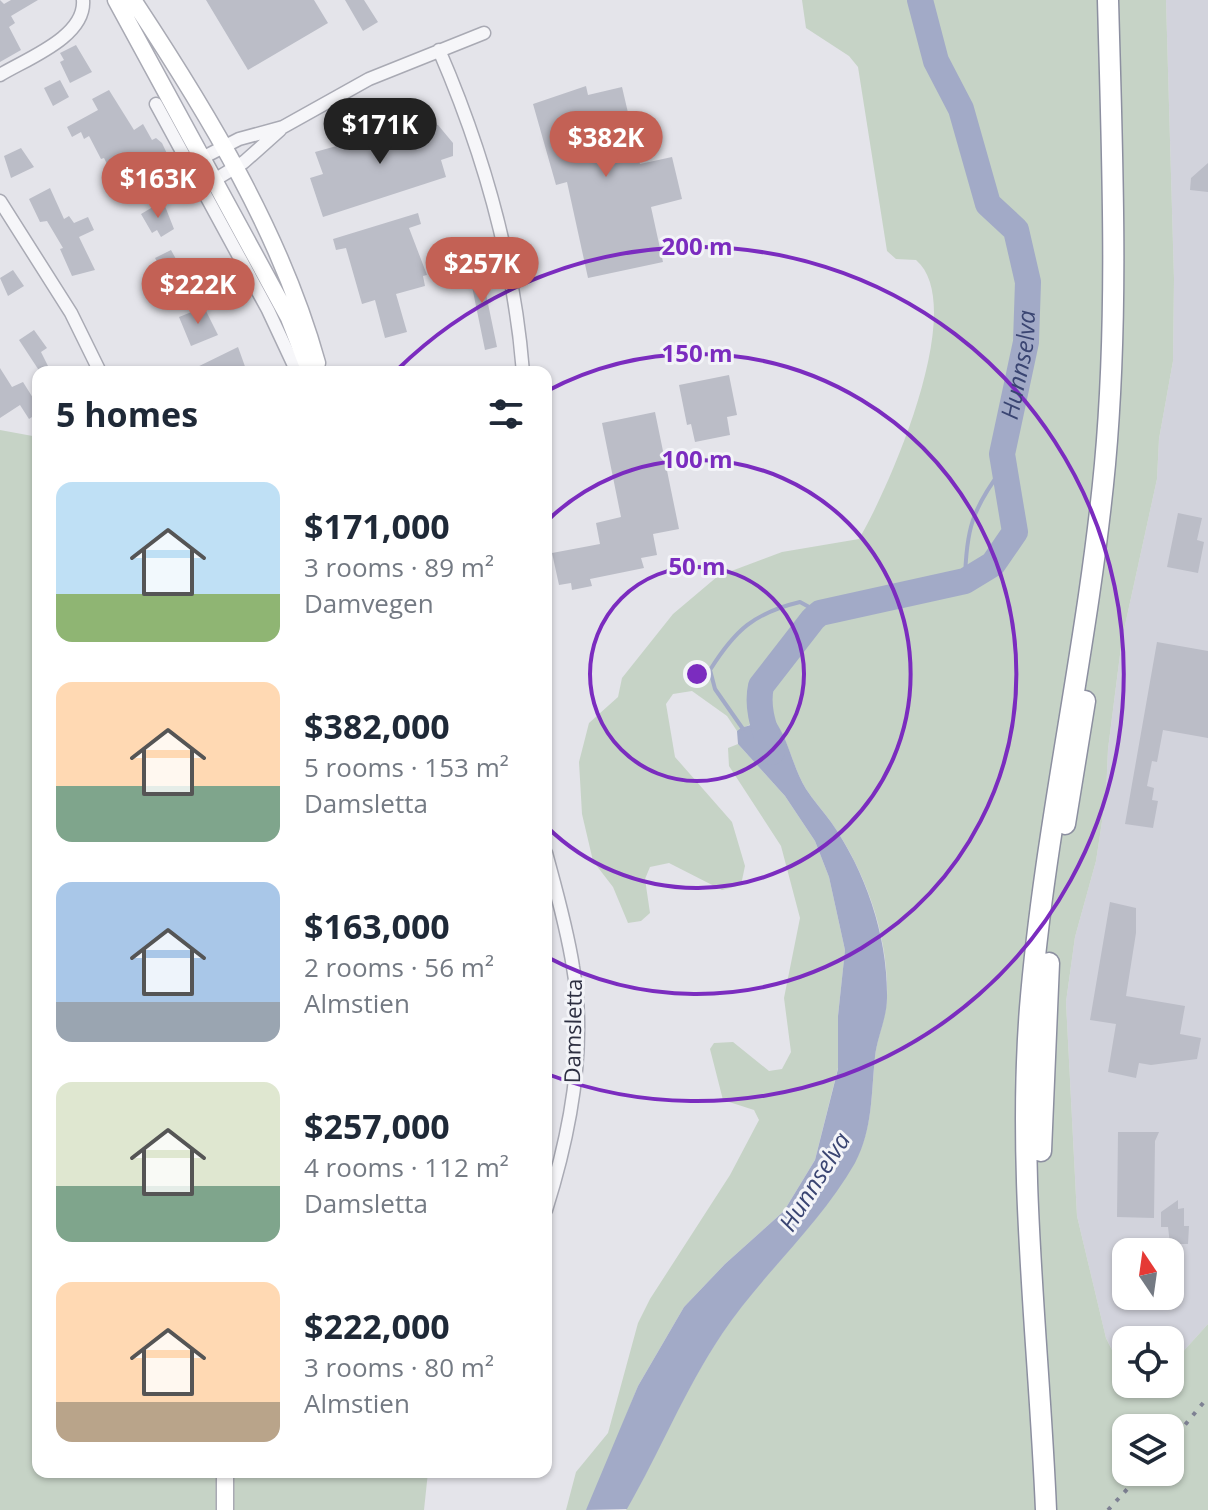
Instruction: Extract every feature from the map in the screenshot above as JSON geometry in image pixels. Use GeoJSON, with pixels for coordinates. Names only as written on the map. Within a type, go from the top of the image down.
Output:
{"type":"FeatureCollection","features":[{"type":"Feature","properties":{"kind":"highway"},"geometry":{"type":"LineString","coordinates":[[1056,1507],[1028,1207],[1030,1010],[1058,772],[1091,578],[1111,387],[1108,0]]}},
{"type":"Feature","properties":{"kind":"highway"},"geometry":{"type":"LineString","coordinates":[[1056,1507],[1043,1245],[1044,1030],[1053,915],[1118,474],[1126,280],[1121,0]]}},
{"type":"Feature","properties":{"kind":"main road"},"geometry":{"type":"LineString","coordinates":[[116,0],[289,318],[308,366]]}},
{"type":"Feature","properties":{"kind":"main road"},"geometry":{"type":"LineString","coordinates":[[133,0],[234,168],[271,238],[318,366]]}},
{"type":"Feature","properties":{"kind":"main road"},"geometry":{"type":"LineString","coordinates":[[225,1478],[225,1510]]}},
{"type":"Feature","properties":{"kind":"street"},"geometry":{"type":"LineString","coordinates":[[0,75],[73,29],[84,3]]}},
{"type":"Feature","properties":{"kind":"street"},"geometry":{"type":"LineString","coordinates":[[204,157],[283,127],[369,79],[484,33]]}},
{"type":"Feature","properties":{"kind":"street"},"geometry":{"type":"LineString","coordinates":[[439,50],[496,206],[519,324],[522,366]]}},
{"type":"Feature","properties":{"kind":"street"},"geometry":{"type":"LineString","coordinates":[[156,104],[268,310],[294,366]]}},
{"type":"Feature","properties":{"kind":"street"},"geometry":{"type":"LineString","coordinates":[[216,179],[283,127]]}},
{"type":"Feature","properties":{"kind":"street"},"geometry":{"type":"LineString","coordinates":[[0,201],[71,313],[97,366]]}},
{"type":"Feature","properties":{"kind":"street","name":"Damsletta"},"geometry":{"type":"LineString","coordinates":[[552,878],[574,970],[578,1046],[571,1107],[552,1185]]}},
{"type":"Feature","properties":{"kind":"shaded area"},"geometry":{"type":"Polygon","coordinates":[[[1166,0],[1208,0],[1208,1324],[1184,1351],[1184,1326],[1112,1326],[1112,1350],[1106,1338],[1077,1216],[1066,1002],[1075,937],[1096,861],[1122,639],[1157,479],[1159,439],[1173,361],[1174,279],[1166,0]]]}},
{"type":"Feature","properties":{"kind":"green space"},"geometry":{"type":"Polygon","coordinates":[[[802,0],[1166,0],[1174,279],[1173,361],[1159,439],[1157,479],[1122,639],[1096,861],[1075,937],[1066,1002],[1077,1216],[1106,1338],[1112,1350],[1112,1398],[1184,1398],[1184,1351],[1208,1324],[1208,1510],[626,1510],[721,1335],[840,1186],[860,1150],[868,1125],[876,1050],[887,998],[887,975],[879,929],[855,862],[844,841],[806,789],[783,735],[772,718],[761,719],[737,731],[727,716],[692,691],[673,694],[666,704],[675,757],[732,822],[745,866],[741,885],[722,890],[669,863],[650,867],[645,879],[650,913],[641,921],[628,923],[613,887],[593,861],[582,814],[579,762],[589,723],[618,697],[622,678],[673,614],[718,576],[782,552],[859,539],[904,441],[929,356],[934,316],[930,283],[916,260],[896,259],[887,251],[858,67],[849,56],[806,28],[802,0]]]}},
{"type":"Feature","properties":{"kind":"green space"},"geometry":{"type":"Polygon","coordinates":[[[0,430],[32,436],[32,1478],[427,1478],[424,1510],[0,1510],[0,430]]]}},
{"type":"Feature","properties":{"kind":"green space"},"geometry":{"type":"Polygon","coordinates":[[[738,744],[785,796],[815,841],[829,877],[845,950],[838,1016],[838,1068],[815,1160],[784,1211],[725,1264],[684,1307],[638,1386],[591,1503],[586,1510],[566,1510],[576,1472],[608,1433],[638,1323],[650,1299],[730,1175],[759,1120],[754,1110],[723,1100],[710,1049],[714,1043],[733,1042],[769,1071],[782,1069],[791,1052],[784,998],[800,918],[781,846],[729,766],[728,748],[738,744]]]}},
{"type":"Feature","properties":{"kind":"water"},"geometry":{"type":"Polygon","coordinates":[[[773,718],[806,789],[855,862],[879,929],[884,952],[887,1005],[876,1050],[865,1137],[855,1163],[841,1186],[722,1334],[627,1509],[586,1510],[638,1386],[684,1307],[725,1264],[784,1211],[815,1160],[838,1069],[838,1016],[845,950],[829,877],[815,841],[785,796],[738,744],[737,731],[741,728],[773,718]]]}},
{"type":"Feature","properties":{"kind":"building"},"geometry":{"type":"Polygon","coordinates":[[[0,0],[4,4],[11,0],[38,0],[11,16],[15,23],[9,27],[21,50],[0,62],[0,0]]]}},
{"type":"Feature","properties":{"kind":"building"},"geometry":{"type":"Polygon","coordinates":[[[206,0],[314,0],[328,23],[248,70],[206,0]]]}},
{"type":"Feature","properties":{"kind":"building"},"geometry":{"type":"Polygon","coordinates":[[[345,0],[364,0],[378,22],[363,31],[345,0]]]}},
{"type":"Feature","properties":{"kind":"building"},"geometry":{"type":"Polygon","coordinates":[[[76,45],[92,72],[70,83],[60,62],[64,60],[60,53],[76,45]]]}},
{"type":"Feature","properties":{"kind":"building"},"geometry":{"type":"Polygon","coordinates":[[[60,80],[69,97],[53,106],[44,88],[60,80]]]}},
{"type":"Feature","properties":{"kind":"building"},"geometry":{"type":"Polygon","coordinates":[[[586,86],[588,95],[622,87],[640,164],[672,157],[682,199],[651,207],[663,262],[588,278],[567,182],[556,185],[533,104],[586,86]]]}},
{"type":"Feature","properties":{"kind":"building"},"geometry":{"type":"Polygon","coordinates":[[[109,90],[134,130],[143,124],[152,140],[156,138],[162,143],[170,160],[153,171],[149,165],[140,170],[131,155],[108,166],[89,136],[84,139],[81,132],[72,137],[67,127],[98,110],[92,99],[109,90]]]}},
{"type":"Feature","properties":{"kind":"building"},"geometry":{"type":"Polygon","coordinates":[[[423,122],[438,125],[453,143],[453,156],[441,160],[446,177],[323,217],[310,178],[323,174],[315,152],[423,122]]]}},
{"type":"Feature","properties":{"kind":"building"},"geometry":{"type":"Polygon","coordinates":[[[21,148],[34,167],[11,178],[4,156],[21,148]]]}},
{"type":"Feature","properties":{"kind":"building"},"geometry":{"type":"Polygon","coordinates":[[[1208,163],[1208,192],[1190,190],[1191,178],[1208,163]]]}},
{"type":"Feature","properties":{"kind":"building"},"geometry":{"type":"Polygon","coordinates":[[[50,188],[64,219],[69,216],[74,223],[88,217],[94,230],[79,237],[95,270],[72,276],[60,249],[63,248],[47,221],[40,222],[29,199],[50,188]]]}},
{"type":"Feature","properties":{"kind":"building"},"geometry":{"type":"Polygon","coordinates":[[[163,201],[174,229],[161,237],[157,230],[152,233],[141,214],[163,201]]]}},
{"type":"Feature","properties":{"kind":"building"},"geometry":{"type":"Polygon","coordinates":[[[418,213],[421,224],[409,228],[427,275],[423,276],[425,286],[396,294],[407,332],[385,338],[375,300],[362,304],[346,248],[336,250],[333,239],[418,213]]]}},
{"type":"Feature","properties":{"kind":"building"},"geometry":{"type":"Polygon","coordinates":[[[171,250],[182,270],[191,265],[208,290],[194,297],[189,288],[183,291],[175,274],[152,285],[146,274],[160,267],[155,258],[171,250]]]}},
{"type":"Feature","properties":{"kind":"building"},"geometry":{"type":"Polygon","coordinates":[[[479,260],[497,347],[485,350],[467,262],[479,260]]]}},
{"type":"Feature","properties":{"kind":"building"},"geometry":{"type":"Polygon","coordinates":[[[13,270],[24,286],[8,296],[0,278],[13,270]]]}},
{"type":"Feature","properties":{"kind":"building"},"geometry":{"type":"Polygon","coordinates":[[[204,307],[218,335],[191,346],[179,317],[204,307]]]}},
{"type":"Feature","properties":{"kind":"building"},"geometry":{"type":"Polygon","coordinates":[[[34,330],[47,348],[41,352],[48,366],[36,366],[19,340],[34,330]]]}},
{"type":"Feature","properties":{"kind":"building"},"geometry":{"type":"Polygon","coordinates":[[[238,347],[245,366],[199,366],[238,347]]]}},
{"type":"Feature","properties":{"kind":"building"},"geometry":{"type":"Polygon","coordinates":[[[0,368],[12,387],[23,382],[32,396],[32,417],[29,419],[20,405],[0,418],[0,368]]]}},
{"type":"Feature","properties":{"kind":"building"},"geometry":{"type":"Polygon","coordinates":[[[729,375],[737,415],[727,417],[730,435],[695,442],[691,424],[687,425],[679,385],[729,375]]]}},
{"type":"Feature","properties":{"kind":"building"},"geometry":{"type":"Polygon","coordinates":[[[655,412],[679,529],[653,534],[657,555],[641,558],[644,568],[590,579],[592,586],[572,590],[571,583],[559,585],[552,553],[600,544],[596,523],[621,517],[602,423],[655,412]]]}},
{"type":"Feature","properties":{"kind":"building"},"geometry":{"type":"Polygon","coordinates":[[[1178,513],[1202,518],[1197,540],[1204,542],[1198,573],[1167,567],[1178,513]]]}},
{"type":"Feature","properties":{"kind":"building"},"geometry":{"type":"Polygon","coordinates":[[[1157,642],[1208,651],[1208,738],[1163,730],[1157,762],[1152,761],[1147,786],[1154,788],[1152,800],[1158,801],[1153,828],[1125,824],[1157,642]]]}},
{"type":"Feature","properties":{"kind":"building"},"geometry":{"type":"Polygon","coordinates":[[[1110,902],[1136,908],[1136,933],[1126,996],[1185,1006],[1180,1034],[1201,1038],[1197,1059],[1151,1065],[1139,1063],[1136,1078],[1108,1072],[1116,1024],[1090,1020],[1110,902]]]}},
{"type":"Feature","properties":{"kind":"building"},"geometry":{"type":"Polygon","coordinates":[[[1118,1132],[1159,1132],[1155,1141],[1154,1218],[1117,1217],[1118,1132]]]}},
{"type":"Feature","properties":{"kind":"building"},"geometry":{"type":"Polygon","coordinates":[[[1178,1200],[1178,1209],[1184,1208],[1184,1226],[1189,1226],[1188,1244],[1184,1244],[1184,1238],[1169,1238],[1168,1227],[1161,1227],[1161,1212],[1178,1200]]]}},
{"type":"Feature","properties":{"kind":"waterway","name":"Hunnselva"},"geometry":{"type":"LineString","coordinates":[[772,752],[760,711],[761,686],[813,619],[820,613],[965,581],[993,564],[1015,532],[1002,454],[1026,342],[1028,282],[1016,230],[988,204],[961,109],[936,61],[920,0]]}},
{"type":"Feature","properties":{"kind":"waterway"},"geometry":{"type":"LineString","coordinates":[[965,581],[973,521],[984,496],[1003,468]]}},
{"type":"Feature","properties":{"kind":"waterway","name":"Hunnselva"},"geometry":{"type":"LineString","coordinates":[[743,729],[715,689],[710,670],[719,656],[747,625],[784,606],[800,602],[820,613]]}},
{"type":"Feature","properties":{"kind":"railway"},"geometry":{"type":"LineString","coordinates":[[1184,1426],[1208,1397]]}},
{"type":"Feature","properties":{"kind":"railway"},"geometry":{"type":"LineString","coordinates":[[1108,1510],[1130,1486]]}}]}
